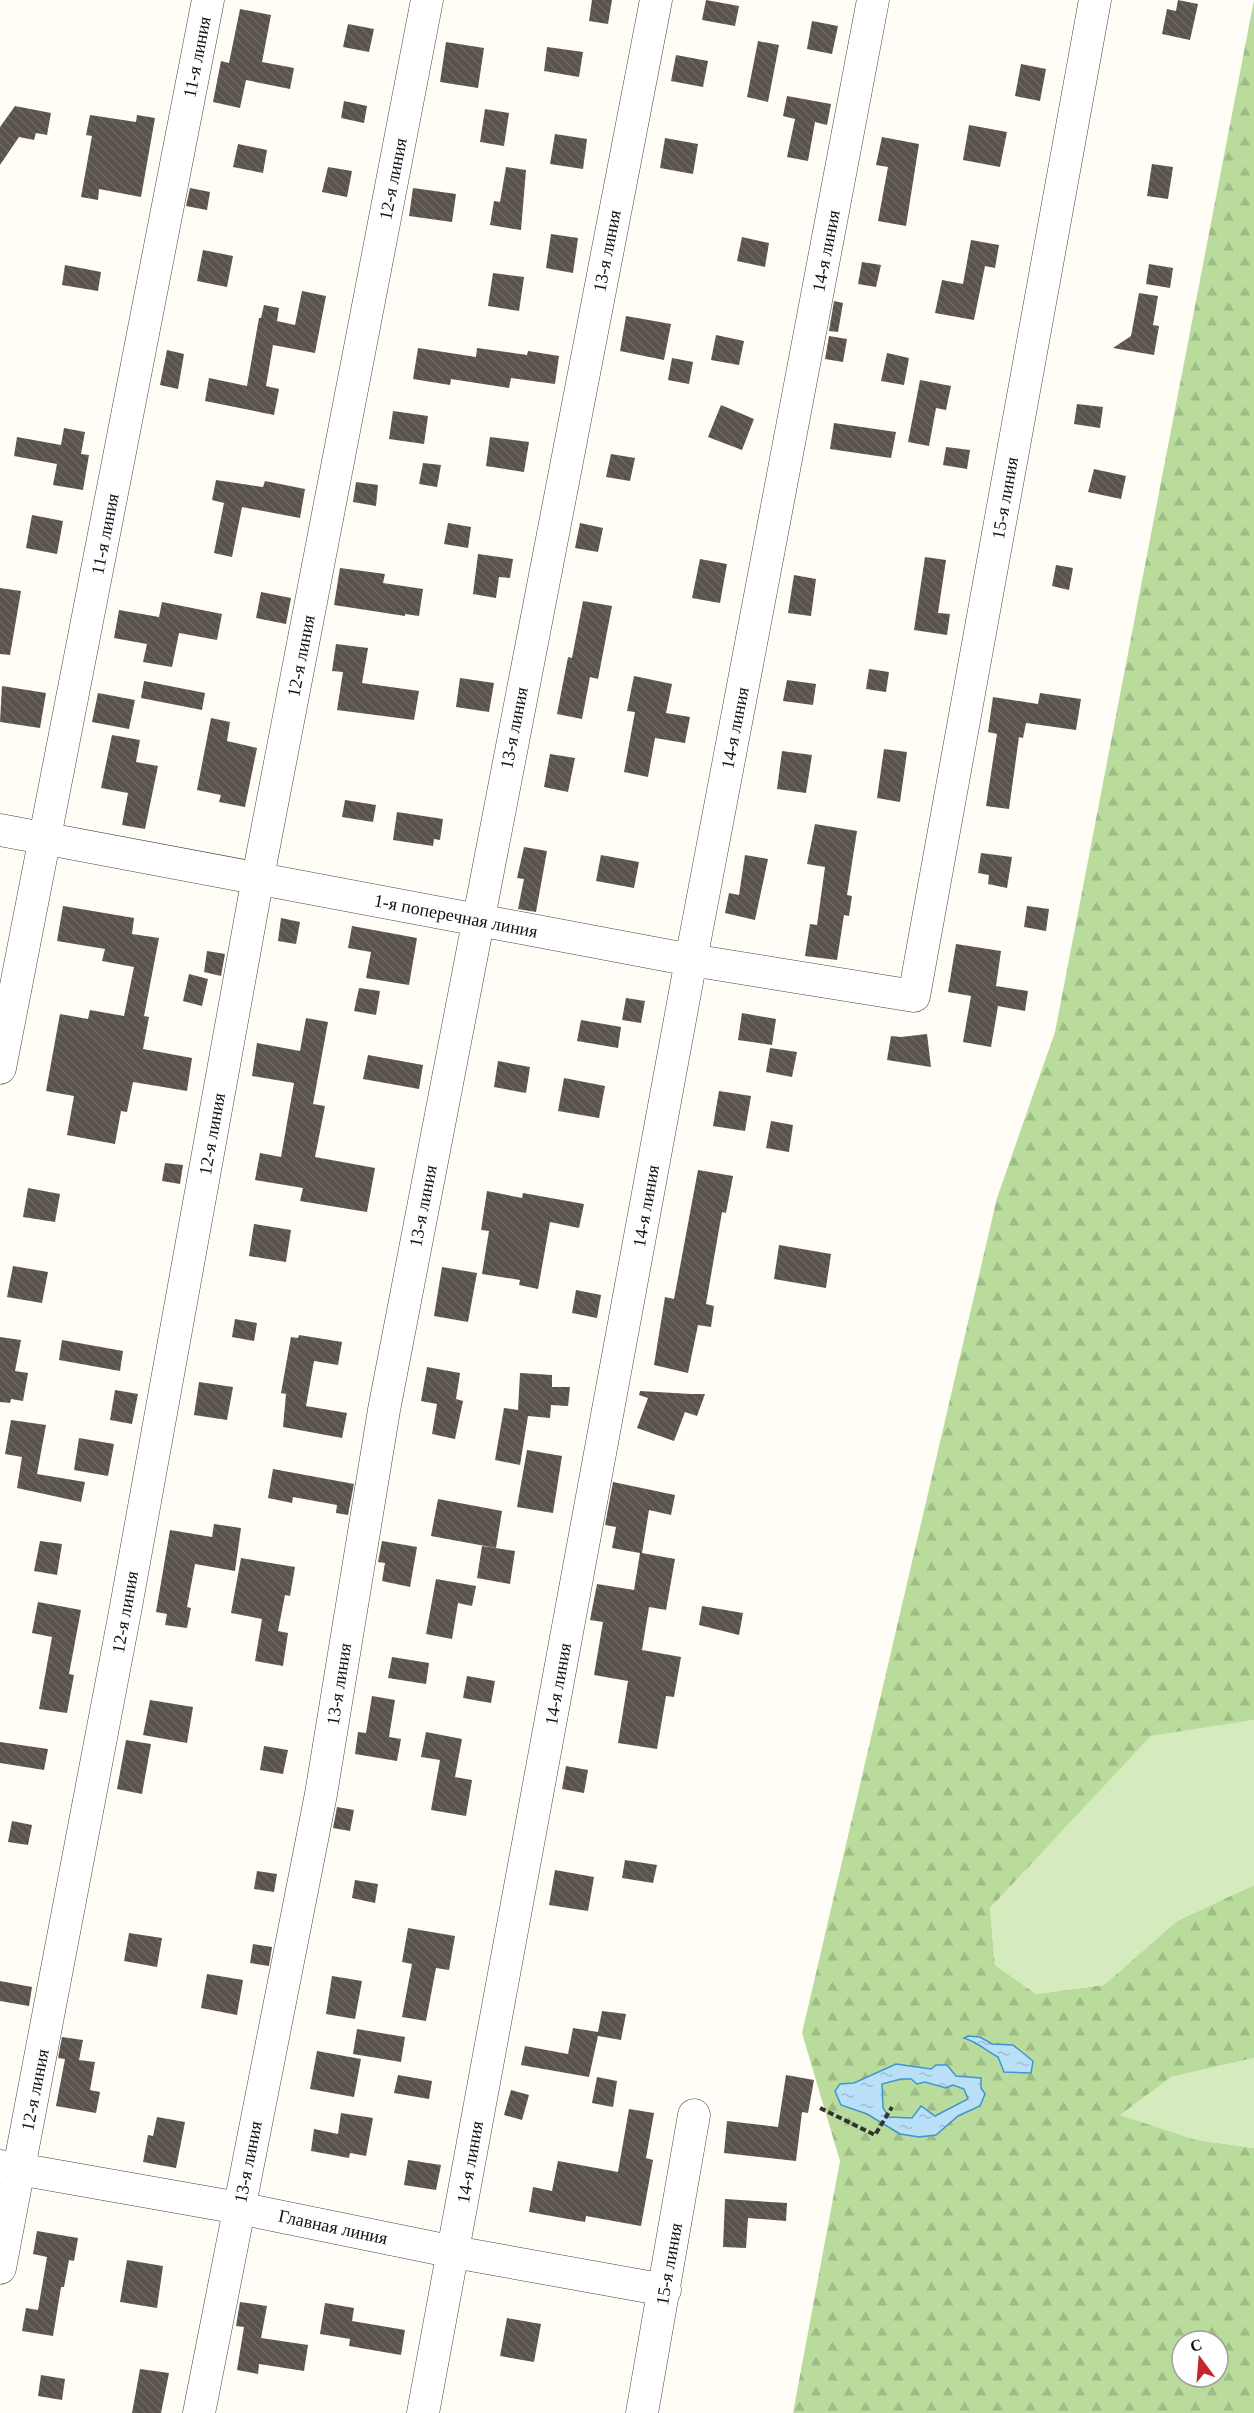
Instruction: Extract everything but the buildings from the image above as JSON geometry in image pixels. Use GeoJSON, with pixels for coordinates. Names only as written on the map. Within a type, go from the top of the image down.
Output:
{"type":"FeatureCollection","features":[{"type":"Feature","properties":{"kind":"street","name":"11-я линия"},"geometry":{"type":"LineString","coordinates":[[0,1068],[208,0]]}},
{"type":"Feature","properties":{"kind":"street","name":"12-я линия"},"geometry":{"type":"LineString","coordinates":[[0,2268],[10,2167],[125,1612],[258,877],[427,0]]}},
{"type":"Feature","properties":{"kind":"street","name":"13-я линия"},"geometry":{"type":"LineString","coordinates":[[200,2413],[321,1794],[384,1410],[656,0]]}},
{"type":"Feature","properties":{"kind":"street","name":"14-я линия"},"geometry":{"type":"LineString","coordinates":[[423,2413],[691,960],[873,0]]}},
{"type":"Feature","properties":{"kind":"street","name":"15-я линия"},"geometry":{"type":"LineString","coordinates":[[914,996],[1095,0]]}},
{"type":"Feature","properties":{"kind":"street","name":"1-я поперечная линия"},"geometry":{"type":"LineString","coordinates":[[0,830],[691,960],[914,996]]}},
{"type":"Feature","properties":{"kind":"street","name":"15-я линия"},"geometry":{"type":"LineString","coordinates":[[642,2413],[694,2115]]}},
{"type":"Feature","properties":{"kind":"street","name":"Главная линия"},"geometry":{"type":"LineString","coordinates":[[10,2167],[239,2208],[454,2252],[665,2290]]}},
{"type":"Feature","properties":{"kind":"path"},"geometry":{"type":"LineString","coordinates":[[820,2108],[875,2135],[892,2107]]}},
{"type":"Feature","properties":{"kind":"green space"},"geometry":{"type":"Polygon","coordinates":[[[1254,0],[1254,1720],[1151,1736],[990,1908],[995,1965],[1036,1994],[1104,1985],[1177,1921],[1254,1885],[1254,2058],[1171,2077],[1120,2115],[1196,2140],[1254,2148],[1254,2413],[793,2413],[840,2161],[802,2033],[997,1198],[1055,1032],[1254,0]]]}},
{"type":"Feature","properties":{"kind":"green space"},"geometry":{"type":"Polygon","coordinates":[[[1254,1720],[1254,1885],[1177,1921],[1104,1985],[1036,1994],[995,1965],[990,1908],[1151,1736],[1254,1720]]]}},
{"type":"Feature","properties":{"kind":"green space"},"geometry":{"type":"Polygon","coordinates":[[[1254,2058],[1254,2148],[1196,2140],[1119,2115],[1171,2077],[1254,2058]]]}},
{"type":"Feature","properties":{"kind":"water"},"geometry":{"type":"Polygon","coordinates":[[[980,2037],[992,2044],[1013,2045],[1033,2061],[1031,2073],[1004,2072],[998,2057],[964,2038],[980,2037]]]}},
{"type":"Feature","properties":{"kind":"water"},"geometry":{"type":"Polygon","coordinates":[[[896,2064],[931,2069],[936,2065],[947,2065],[956,2076],[981,2078],[981,2088],[985,2094],[980,2106],[958,2116],[936,2135],[919,2137],[900,2134],[867,2114],[841,2105],[835,2091],[840,2084],[854,2083],[896,2064]],[[911,2079],[882,2084],[883,2108],[889,2117],[912,2118],[921,2106],[935,2116],[968,2099],[964,2089],[953,2085],[946,2088],[925,2082],[917,2084],[911,2079]]]}}]}
